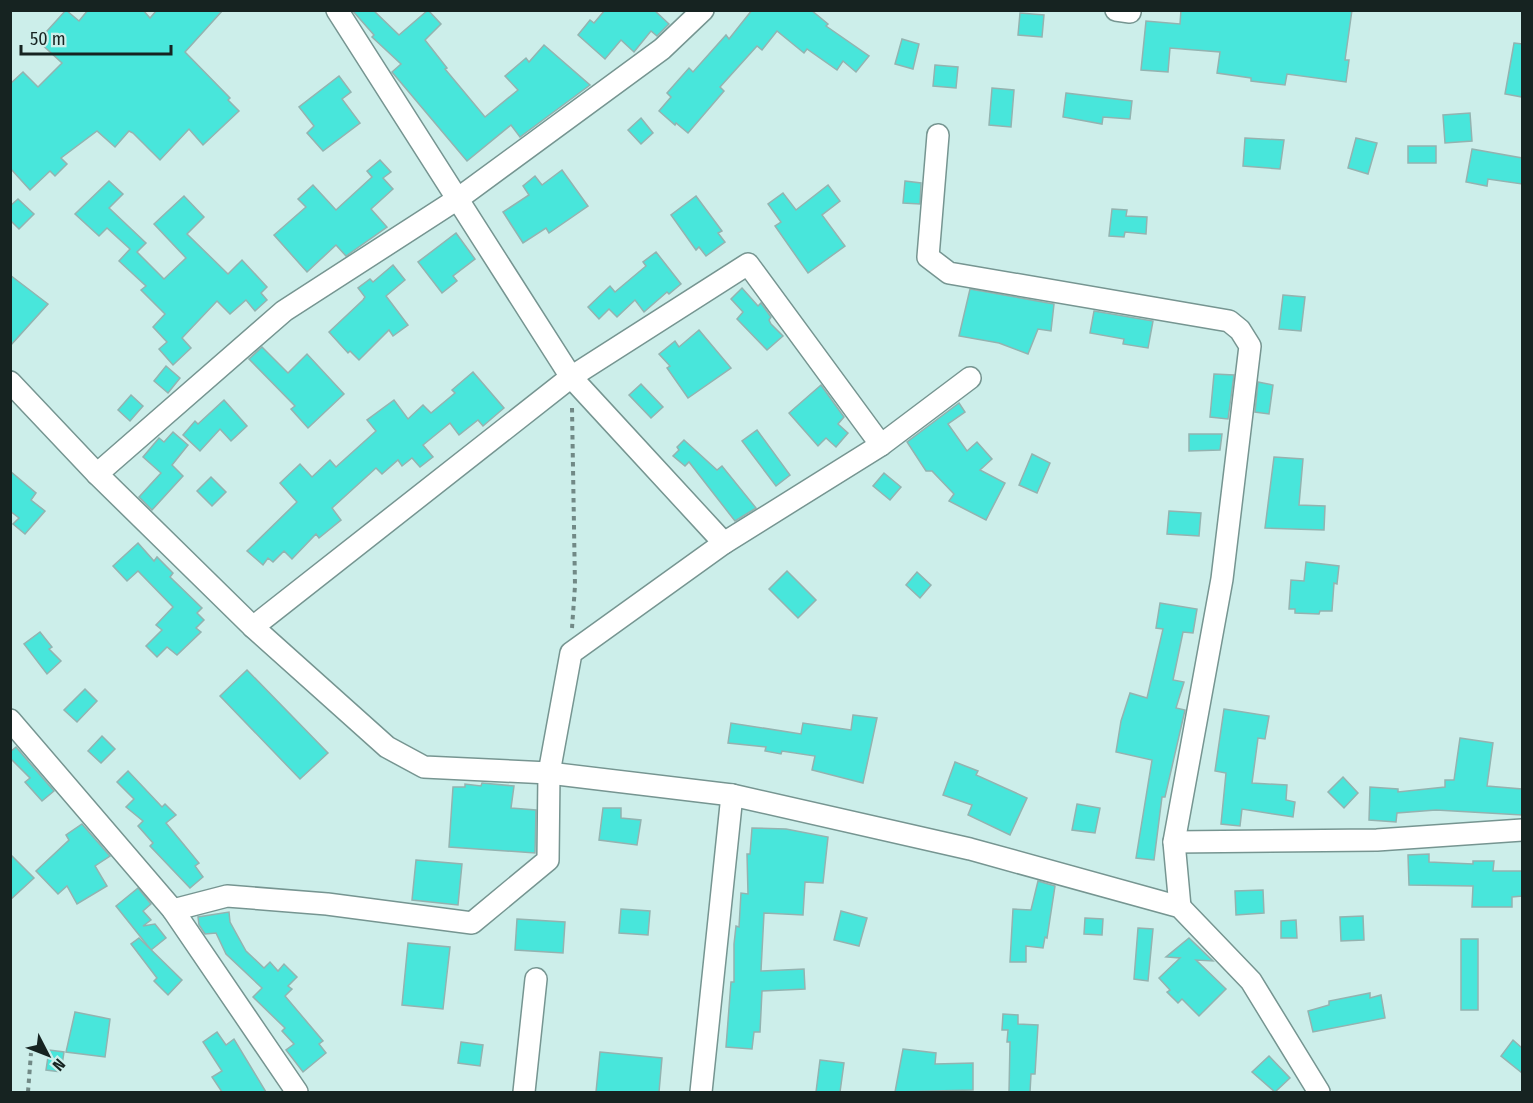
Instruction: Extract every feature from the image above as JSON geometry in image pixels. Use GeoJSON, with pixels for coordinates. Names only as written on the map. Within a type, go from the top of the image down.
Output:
{"type":"FeatureCollection","features":[{"type":"Feature","properties":{"kind":"street"},"geometry":{"type":"LineString","coordinates":[[337,10],[571,377],[724,543]]}},
{"type":"Feature","properties":{"kind":"street"},"geometry":{"type":"LineString","coordinates":[[98,474],[284,311],[459,198],[662,49],[703,10]]}},
{"type":"Feature","properties":{"kind":"street"},"geometry":{"type":"LineString","coordinates":[[938,135],[928,257],[949,273],[1229,321],[1240,330],[1250,346],[1222,579],[1174,842],[1180,907]]}},
{"type":"Feature","properties":{"kind":"street"},"geometry":{"type":"LineString","coordinates":[[253,627],[571,377],[748,264],[881,445]]}},
{"type":"Feature","properties":{"kind":"street"},"geometry":{"type":"LineString","coordinates":[[173,910],[227,896],[327,904],[472,923],[548,860],[549,773],[571,652],[724,543],[881,445],[970,378]]}},
{"type":"Feature","properties":{"kind":"street"},"geometry":{"type":"LineString","coordinates":[[10,382],[98,474],[253,627],[387,747],[424,767],[549,773],[732,795],[970,849],[1180,907],[1251,981],[1319,1092]]}},
{"type":"Feature","properties":{"kind":"street"},"geometry":{"type":"LineString","coordinates":[[10,720],[173,910],[297,1092]]}},
{"type":"Feature","properties":{"kind":"street"},"geometry":{"type":"LineString","coordinates":[[701,1092],[732,795]]}},
{"type":"Feature","properties":{"kind":"street"},"geometry":{"type":"LineString","coordinates":[[1174,842],[1377,840],[1522,830]]}},
{"type":"Feature","properties":{"kind":"street"},"geometry":{"type":"LineString","coordinates":[[524,1092],[536,978]]}},
{"type":"Feature","properties":{"kind":"path"},"geometry":{"type":"LineString","coordinates":[[571,377],[575,586],[571,652]]}},
{"type":"Feature","properties":{"kind":"path"},"geometry":{"type":"LineString","coordinates":[[28,1092],[31,1053]]}},
{"type":"Feature","properties":{"kind":"building"},"geometry":{"type":"Polygon","coordinates":[[[66,10],[79,21],[88,10],[143,10],[150,18],[157,10],[223,10],[185,52],[230,98],[228,100],[239,111],[203,145],[189,129],[160,160],[129,131],[115,147],[97,131],[61,158],[67,164],[55,176],[50,171],[30,190],[10,168],[10,84],[23,72],[38,87],[62,63],[38,41],[66,10]]]}},
{"type":"Feature","properties":{"kind":"building"},"geometry":{"type":"Polygon","coordinates":[[[352,10],[373,10],[399,35],[428,10],[441,24],[425,40],[447,68],[445,69],[485,117],[518,90],[505,76],[526,58],[529,62],[544,45],[590,85],[520,137],[511,125],[467,161],[392,72],[401,64],[372,37],[374,35],[352,10]]]}},
{"type":"Feature","properties":{"kind":"building"},"geometry":{"type":"Polygon","coordinates":[[[605,10],[654,10],[669,24],[657,36],[651,31],[634,52],[621,40],[605,59],[578,35],[590,20],[594,23],[605,10]]]}},
{"type":"Feature","properties":{"kind":"building"},"geometry":{"type":"Polygon","coordinates":[[[752,10],[811,10],[828,24],[826,26],[869,56],[856,72],[843,61],[837,70],[807,49],[804,53],[777,31],[762,50],[757,46],[720,87],[724,91],[688,133],[659,111],[671,97],[667,93],[689,68],[693,72],[726,35],[729,39],[752,10]]]}},
{"type":"Feature","properties":{"kind":"building"},"geometry":{"type":"Polygon","coordinates":[[[1181,10],[1352,10],[1345,60],[1349,60],[1346,82],[1287,74],[1285,85],[1251,81],[1251,78],[1217,73],[1220,52],[1170,48],[1168,72],[1141,70],[1146,21],[1180,24],[1181,10]]]}},
{"type":"Feature","properties":{"kind":"building"},"geometry":{"type":"Polygon","coordinates":[[[1020,13],[1044,15],[1042,37],[1018,35],[1020,13]]]}},
{"type":"Feature","properties":{"kind":"building"},"geometry":{"type":"Polygon","coordinates":[[[902,39],[919,44],[913,69],[895,64],[902,39]]]}},
{"type":"Feature","properties":{"kind":"building"},"geometry":{"type":"Polygon","coordinates":[[[1514,43],[1522,44],[1522,97],[1505,94],[1514,43]]]}},
{"type":"Feature","properties":{"kind":"building"},"geometry":{"type":"Polygon","coordinates":[[[935,65],[958,67],[956,88],[933,86],[935,65]]]}},
{"type":"Feature","properties":{"kind":"building"},"geometry":{"type":"Polygon","coordinates":[[[339,76],[351,92],[342,99],[360,123],[323,151],[307,133],[314,126],[299,107],[339,76]]]}},
{"type":"Feature","properties":{"kind":"building"},"geometry":{"type":"Polygon","coordinates":[[[992,88],[1014,90],[1011,127],[989,125],[992,88]]]}},
{"type":"Feature","properties":{"kind":"building"},"geometry":{"type":"Polygon","coordinates":[[[1066,93],[1132,101],[1130,119],[1103,117],[1102,124],[1063,117],[1066,93]]]}},
{"type":"Feature","properties":{"kind":"building"},"geometry":{"type":"Polygon","coordinates":[[[1470,113],[1472,141],[1445,143],[1443,115],[1470,113]]]}},
{"type":"Feature","properties":{"kind":"building"},"geometry":{"type":"Polygon","coordinates":[[[641,118],[653,133],[641,144],[628,130],[641,118]]]}},
{"type":"Feature","properties":{"kind":"building"},"geometry":{"type":"Polygon","coordinates":[[[1245,138],[1284,140],[1280,169],[1243,166],[1245,138]]]}},
{"type":"Feature","properties":{"kind":"building"},"geometry":{"type":"Polygon","coordinates":[[[1356,138],[1377,143],[1368,174],[1348,168],[1356,138]]]}},
{"type":"Feature","properties":{"kind":"building"},"geometry":{"type":"Polygon","coordinates":[[[1408,146],[1436,146],[1436,163],[1408,163],[1408,146]]]}},
{"type":"Feature","properties":{"kind":"building"},"geometry":{"type":"Polygon","coordinates":[[[1472,149],[1522,158],[1522,184],[1488,179],[1487,186],[1466,182],[1472,149]]]}},
{"type":"Feature","properties":{"kind":"building"},"geometry":{"type":"Polygon","coordinates":[[[380,160],[391,172],[383,178],[393,189],[371,209],[387,227],[346,256],[336,245],[307,272],[274,235],[306,207],[298,199],[313,185],[336,210],[372,177],[367,171],[380,160]]]}},
{"type":"Feature","properties":{"kind":"building"},"geometry":{"type":"Polygon","coordinates":[[[562,170],[588,206],[549,233],[546,228],[523,243],[503,212],[529,195],[523,186],[535,176],[542,185],[562,170]]]}},
{"type":"Feature","properties":{"kind":"building"},"geometry":{"type":"Polygon","coordinates":[[[109,181],[123,194],[109,208],[146,243],[137,252],[164,279],[186,258],[154,224],[184,196],[204,217],[187,234],[228,274],[242,260],[267,287],[261,293],[267,300],[255,311],[246,300],[230,314],[217,301],[182,338],[191,348],[173,365],[159,349],[167,342],[153,327],[165,314],[141,290],[146,286],[119,261],[130,249],[107,228],[99,236],[75,214],[109,181]]]}},
{"type":"Feature","properties":{"kind":"building"},"geometry":{"type":"Polygon","coordinates":[[[905,181],[921,183],[920,204],[903,203],[905,181]]]}},
{"type":"Feature","properties":{"kind":"building"},"geometry":{"type":"Polygon","coordinates":[[[828,185],[840,201],[822,215],[845,246],[808,273],[775,226],[781,222],[768,204],[783,193],[796,210],[828,185]]]}},
{"type":"Feature","properties":{"kind":"building"},"geometry":{"type":"Polygon","coordinates":[[[696,196],[722,231],[718,233],[725,242],[706,256],[699,247],[696,250],[671,215],[696,196]]]}},
{"type":"Feature","properties":{"kind":"building"},"geometry":{"type":"Polygon","coordinates":[[[18,199],[34,214],[19,229],[10,220],[10,206],[18,199]]]}},
{"type":"Feature","properties":{"kind":"building"},"geometry":{"type":"Polygon","coordinates":[[[1112,209],[1127,210],[1126,216],[1147,217],[1146,234],[1125,232],[1124,237],[1109,236],[1112,209]]]}},
{"type":"Feature","properties":{"kind":"building"},"geometry":{"type":"Polygon","coordinates":[[[456,233],[475,259],[453,276],[457,281],[442,293],[418,262],[456,233]]]}},
{"type":"Feature","properties":{"kind":"building"},"geometry":{"type":"Polygon","coordinates":[[[656,252],[681,284],[669,294],[667,292],[644,312],[635,300],[617,317],[609,309],[599,319],[588,307],[610,286],[615,292],[646,266],[643,262],[656,252]]]}},
{"type":"Feature","properties":{"kind":"building"},"geometry":{"type":"Polygon","coordinates":[[[393,265],[405,280],[386,296],[408,325],[393,336],[389,330],[359,360],[350,351],[348,353],[329,332],[365,297],[358,288],[370,279],[373,282],[393,265]]]}},
{"type":"Feature","properties":{"kind":"building"},"geometry":{"type":"Polygon","coordinates":[[[10,275],[48,304],[10,346],[10,275]]]}},
{"type":"Feature","properties":{"kind":"building"},"geometry":{"type":"Polygon","coordinates":[[[742,288],[758,306],[761,303],[771,317],[769,320],[771,324],[783,336],[767,350],[737,319],[743,312],[731,299],[742,288]]]}},
{"type":"Feature","properties":{"kind":"building"},"geometry":{"type":"Polygon","coordinates":[[[970,289],[1054,304],[1051,331],[1038,329],[1028,354],[999,343],[959,336],[970,289]]]}},
{"type":"Feature","properties":{"kind":"building"},"geometry":{"type":"Polygon","coordinates":[[[1283,295],[1305,297],[1301,331],[1279,329],[1283,295]]]}},
{"type":"Feature","properties":{"kind":"building"},"geometry":{"type":"Polygon","coordinates":[[[1094,311],[1153,321],[1148,348],[1123,344],[1124,339],[1090,333],[1094,311]]]}},
{"type":"Feature","properties":{"kind":"building"},"geometry":{"type":"Polygon","coordinates":[[[699,330],[731,368],[688,398],[667,368],[670,366],[659,354],[675,341],[679,347],[699,330]]]}},
{"type":"Feature","properties":{"kind":"building"},"geometry":{"type":"Polygon","coordinates":[[[262,347],[288,373],[307,354],[344,394],[308,428],[291,409],[295,406],[249,359],[262,347]]]}},
{"type":"Feature","properties":{"kind":"building"},"geometry":{"type":"Polygon","coordinates":[[[166,366],[180,378],[168,393],[154,381],[166,366]]]}},
{"type":"Feature","properties":{"kind":"building"},"geometry":{"type":"Polygon","coordinates":[[[473,372],[504,408],[483,426],[478,420],[459,435],[450,423],[423,445],[433,457],[420,467],[412,458],[402,466],[398,460],[382,474],[376,468],[332,508],[341,520],[319,538],[316,534],[292,559],[284,551],[273,562],[268,558],[263,565],[247,551],[297,502],[280,483],[300,464],[312,477],[330,460],[336,467],[376,431],[367,420],[394,400],[408,419],[423,405],[431,413],[455,393],[452,390],[473,372]]]}},
{"type":"Feature","properties":{"kind":"building"},"geometry":{"type":"Polygon","coordinates":[[[1214,374],[1234,375],[1228,419],[1210,417],[1214,374]]]}},
{"type":"Feature","properties":{"kind":"building"},"geometry":{"type":"Polygon","coordinates":[[[1258,382],[1273,385],[1269,414],[1255,412],[1258,382]]]}},
{"type":"Feature","properties":{"kind":"building"},"geometry":{"type":"Polygon","coordinates":[[[641,384],[663,407],[651,418],[629,395],[641,384]]]}},
{"type":"Feature","properties":{"kind":"building"},"geometry":{"type":"Polygon","coordinates":[[[821,385],[844,417],[838,424],[848,433],[836,447],[826,438],[818,446],[789,413],[821,385]]]}},
{"type":"Feature","properties":{"kind":"building"},"geometry":{"type":"Polygon","coordinates":[[[131,395],[143,406],[130,421],[118,410],[131,395]]]}},
{"type":"Feature","properties":{"kind":"building"},"geometry":{"type":"Polygon","coordinates":[[[224,400],[247,426],[231,441],[220,429],[200,451],[183,435],[195,421],[198,424],[224,400]]]}},
{"type":"Feature","properties":{"kind":"building"},"geometry":{"type":"Polygon","coordinates":[[[959,403],[965,412],[948,424],[967,451],[977,442],[992,459],[980,470],[1005,483],[986,520],[949,501],[954,494],[932,471],[926,471],[907,442],[959,403]]]}},
{"type":"Feature","properties":{"kind":"building"},"geometry":{"type":"Polygon","coordinates":[[[757,430],[790,475],[776,486],[742,441],[757,430]]]}},
{"type":"Feature","properties":{"kind":"building"},"geometry":{"type":"Polygon","coordinates":[[[173,432],[188,445],[172,465],[183,476],[152,510],[139,497],[161,473],[143,457],[159,438],[164,442],[173,432]]]}},
{"type":"Feature","properties":{"kind":"building"},"geometry":{"type":"Polygon","coordinates":[[[1189,434],[1222,434],[1220,450],[1189,451],[1189,434]]]}},
{"type":"Feature","properties":{"kind":"building"},"geometry":{"type":"Polygon","coordinates":[[[684,440],[717,470],[722,466],[756,508],[735,521],[689,462],[685,466],[673,456],[679,450],[677,447],[684,440]]]}},
{"type":"Feature","properties":{"kind":"building"},"geometry":{"type":"Polygon","coordinates":[[[1032,454],[1050,463],[1037,493],[1019,485],[1032,454]]]}},
{"type":"Feature","properties":{"kind":"building"},"geometry":{"type":"Polygon","coordinates":[[[1274,457],[1303,459],[1299,505],[1325,506],[1324,530],[1265,528],[1274,457]]]}},
{"type":"Feature","properties":{"kind":"building"},"geometry":{"type":"Polygon","coordinates":[[[10,471],[36,493],[31,500],[45,511],[25,534],[13,524],[19,518],[10,511],[10,471]]]}},
{"type":"Feature","properties":{"kind":"building"},"geometry":{"type":"Polygon","coordinates":[[[884,473],[901,487],[890,500],[873,486],[884,473]]]}},
{"type":"Feature","properties":{"kind":"building"},"geometry":{"type":"Polygon","coordinates":[[[211,477],[226,492],[212,506],[197,491],[211,477]]]}},
{"type":"Feature","properties":{"kind":"building"},"geometry":{"type":"Polygon","coordinates":[[[1169,511],[1201,513],[1199,536],[1167,534],[1169,511]]]}},
{"type":"Feature","properties":{"kind":"building"},"geometry":{"type":"Polygon","coordinates":[[[138,543],[154,561],[157,557],[173,573],[170,577],[202,608],[197,613],[204,620],[196,628],[201,632],[177,655],[167,647],[157,657],[146,646],[162,630],[156,625],[173,607],[138,571],[127,581],[113,566],[138,543]]]}},
{"type":"Feature","properties":{"kind":"building"},"geometry":{"type":"Polygon","coordinates":[[[1306,562],[1339,566],[1337,584],[1334,583],[1332,611],[1320,611],[1319,614],[1295,613],[1295,609],[1289,609],[1291,580],[1304,581],[1306,562]]]}},
{"type":"Feature","properties":{"kind":"building"},"geometry":{"type":"Polygon","coordinates":[[[787,571],[816,600],[798,618],[769,589],[787,571]]]}},
{"type":"Feature","properties":{"kind":"building"},"geometry":{"type":"Polygon","coordinates":[[[917,572],[931,585],[920,598],[906,585],[917,572]]]}},
{"type":"Feature","properties":{"kind":"building"},"geometry":{"type":"Polygon","coordinates":[[[1160,603],[1197,609],[1193,633],[1183,632],[1173,680],[1184,682],[1176,708],[1185,710],[1165,797],[1162,797],[1154,860],[1136,858],[1152,760],[1116,752],[1121,721],[1130,693],[1147,698],[1163,629],[1156,628],[1160,603]]]}},
{"type":"Feature","properties":{"kind":"building"},"geometry":{"type":"Polygon","coordinates":[[[40,632],[52,647],[49,649],[61,661],[47,674],[24,644],[40,632]]]}},
{"type":"Feature","properties":{"kind":"building"},"geometry":{"type":"Polygon","coordinates":[[[247,670],[328,753],[300,779],[220,696],[247,670]]]}},
{"type":"Feature","properties":{"kind":"building"},"geometry":{"type":"Polygon","coordinates":[[[85,689],[97,701],[77,722],[64,710],[85,689]]]}},
{"type":"Feature","properties":{"kind":"building"},"geometry":{"type":"Polygon","coordinates":[[[1224,709],[1269,716],[1265,739],[1258,738],[1252,783],[1287,785],[1286,800],[1295,802],[1293,817],[1242,809],[1240,826],[1221,824],[1226,773],[1215,771],[1224,709]]]}},
{"type":"Feature","properties":{"kind":"building"},"geometry":{"type":"Polygon","coordinates":[[[853,715],[877,718],[863,783],[812,770],[815,756],[782,751],[781,754],[765,751],[766,747],[728,743],[731,723],[801,734],[803,723],[851,730],[853,715]]]}},
{"type":"Feature","properties":{"kind":"building"},"geometry":{"type":"Polygon","coordinates":[[[102,736],[115,749],[101,763],[88,751],[102,736]]]}},
{"type":"Feature","properties":{"kind":"building"},"geometry":{"type":"Polygon","coordinates":[[[1460,738],[1493,743],[1487,786],[1522,789],[1522,815],[1436,810],[1397,813],[1396,822],[1369,820],[1370,787],[1398,789],[1398,792],[1445,787],[1445,780],[1454,780],[1460,738]]]}},
{"type":"Feature","properties":{"kind":"building"},"geometry":{"type":"Polygon","coordinates":[[[16,747],[54,791],[42,801],[25,782],[30,778],[10,758],[10,752],[16,747]]]}},
{"type":"Feature","properties":{"kind":"building"},"geometry":{"type":"Polygon","coordinates":[[[955,762],[978,771],[976,775],[1027,798],[1010,835],[968,815],[972,805],[943,795],[955,762]]]}},
{"type":"Feature","properties":{"kind":"building"},"geometry":{"type":"Polygon","coordinates":[[[128,771],[162,807],[165,804],[176,815],[166,823],[199,863],[195,866],[203,877],[190,888],[150,846],[153,843],[138,826],[143,821],[126,807],[134,799],[117,782],[128,771]]]}},
{"type":"Feature","properties":{"kind":"building"},"geometry":{"type":"Polygon","coordinates":[[[1343,777],[1358,793],[1344,808],[1328,792],[1343,777]]]}},
{"type":"Feature","properties":{"kind":"building"},"geometry":{"type":"Polygon","coordinates":[[[482,783],[514,786],[511,808],[536,810],[535,853],[449,847],[453,787],[465,787],[465,784],[481,786],[482,783]]]}},
{"type":"Feature","properties":{"kind":"building"},"geometry":{"type":"Polygon","coordinates":[[[1077,804],[1100,808],[1095,833],[1072,830],[1077,804]]]}},
{"type":"Feature","properties":{"kind":"building"},"geometry":{"type":"Polygon","coordinates":[[[603,808],[621,808],[621,818],[641,820],[637,845],[599,840],[603,808]]]}},
{"type":"Feature","properties":{"kind":"building"},"geometry":{"type":"Polygon","coordinates":[[[82,824],[110,856],[95,866],[107,886],[77,904],[67,886],[58,894],[36,871],[69,840],[66,835],[82,824]]]}},
{"type":"Feature","properties":{"kind":"building"},"geometry":{"type":"Polygon","coordinates":[[[752,828],[786,829],[828,837],[823,883],[805,882],[803,915],[764,913],[761,971],[804,969],[805,989],[762,991],[760,1032],[754,1032],[752,1049],[726,1047],[731,982],[734,982],[736,926],[739,927],[741,893],[748,894],[747,854],[750,854],[752,828]]]}},
{"type":"Feature","properties":{"kind":"building"},"geometry":{"type":"Polygon","coordinates":[[[10,854],[34,878],[10,900],[10,854]]]}},
{"type":"Feature","properties":{"kind":"building"},"geometry":{"type":"Polygon","coordinates":[[[1429,854],[1429,862],[1473,864],[1473,861],[1494,861],[1493,871],[1522,871],[1522,896],[1512,897],[1512,907],[1472,907],[1473,886],[1409,885],[1408,855],[1429,854]]]}},
{"type":"Feature","properties":{"kind":"building"},"geometry":{"type":"Polygon","coordinates":[[[416,860],[462,864],[458,905],[412,900],[416,860]]]}},
{"type":"Feature","properties":{"kind":"building"},"geometry":{"type":"Polygon","coordinates":[[[1038,881],[1055,886],[1047,938],[1045,937],[1043,948],[1026,946],[1026,962],[1010,962],[1013,909],[1031,910],[1038,881]]]}},
{"type":"Feature","properties":{"kind":"building"},"geometry":{"type":"Polygon","coordinates":[[[138,888],[151,904],[143,911],[151,920],[143,926],[155,924],[166,938],[151,950],[116,906],[138,888]]]}},
{"type":"Feature","properties":{"kind":"building"},"geometry":{"type":"Polygon","coordinates":[[[1263,890],[1264,913],[1236,915],[1235,891],[1263,890]]]}},
{"type":"Feature","properties":{"kind":"building"},"geometry":{"type":"Polygon","coordinates":[[[621,909],[650,911],[648,935],[619,933],[621,909]]]}},
{"type":"Feature","properties":{"kind":"building"},"geometry":{"type":"Polygon","coordinates":[[[841,911],[867,918],[859,946],[834,940],[841,911]]]}},
{"type":"Feature","properties":{"kind":"building"},"geometry":{"type":"Polygon","coordinates":[[[229,912],[230,922],[246,951],[264,968],[270,962],[278,971],[284,964],[297,977],[288,986],[292,989],[285,996],[323,1041],[319,1044],[326,1053],[303,1072],[286,1050],[294,1044],[282,1031],[285,1028],[253,997],[262,988],[226,954],[216,933],[205,934],[199,925],[198,917],[229,912]]]}},
{"type":"Feature","properties":{"kind":"building"},"geometry":{"type":"Polygon","coordinates":[[[1363,916],[1364,940],[1341,941],[1340,917],[1363,916]]]}},
{"type":"Feature","properties":{"kind":"building"},"geometry":{"type":"Polygon","coordinates":[[[1085,918],[1103,919],[1102,935],[1084,934],[1085,918]]]}},
{"type":"Feature","properties":{"kind":"building"},"geometry":{"type":"Polygon","coordinates":[[[517,919],[565,922],[563,953],[515,950],[517,919]]]}},
{"type":"Feature","properties":{"kind":"building"},"geometry":{"type":"Polygon","coordinates":[[[1296,920],[1297,938],[1281,938],[1281,921],[1296,920]]]}},
{"type":"Feature","properties":{"kind":"building"},"geometry":{"type":"Polygon","coordinates":[[[1138,928],[1153,929],[1148,981],[1134,979],[1138,928]]]}},
{"type":"Feature","properties":{"kind":"building"},"geometry":{"type":"Polygon","coordinates":[[[139,938],[182,980],[168,995],[154,981],[157,978],[131,944],[139,938]]]}},
{"type":"Feature","properties":{"kind":"building"},"geometry":{"type":"Polygon","coordinates":[[[1189,938],[1213,961],[1196,960],[1226,989],[1199,1016],[1182,999],[1178,1003],[1167,992],[1170,990],[1159,978],[1180,958],[1166,957],[1189,938]]]}},
{"type":"Feature","properties":{"kind":"building"},"geometry":{"type":"Polygon","coordinates":[[[1461,939],[1478,939],[1478,1010],[1461,1010],[1461,939]]]}},
{"type":"Feature","properties":{"kind":"building"},"geometry":{"type":"Polygon","coordinates":[[[408,943],[450,947],[443,1009],[402,1005],[408,943]]]}},
{"type":"Feature","properties":{"kind":"building"},"geometry":{"type":"Polygon","coordinates":[[[1370,993],[1370,998],[1381,995],[1385,1018],[1313,1032],[1308,1011],[1329,1005],[1329,1001],[1370,993]]]}},
{"type":"Feature","properties":{"kind":"building"},"geometry":{"type":"Polygon","coordinates":[[[75,1012],[110,1019],[105,1057],[66,1052],[75,1012]]]}},
{"type":"Feature","properties":{"kind":"building"},"geometry":{"type":"Polygon","coordinates":[[[1003,1014],[1018,1015],[1018,1024],[1038,1025],[1035,1074],[1031,1074],[1030,1092],[1009,1092],[1010,1042],[1007,1042],[1008,1030],[1002,1030],[1003,1014]]]}},
{"type":"Feature","properties":{"kind":"building"},"geometry":{"type":"Polygon","coordinates":[[[217,1032],[226,1045],[234,1039],[266,1092],[222,1092],[212,1077],[222,1071],[203,1042],[217,1032]]]}},
{"type":"Feature","properties":{"kind":"building"},"geometry":{"type":"Polygon","coordinates":[[[1513,1040],[1522,1048],[1522,1073],[1501,1056],[1513,1040]]]}},
{"type":"Feature","properties":{"kind":"building"},"geometry":{"type":"Polygon","coordinates":[[[461,1042],[483,1045],[480,1066],[458,1063],[461,1042]]]}},
{"type":"Feature","properties":{"kind":"building"},"geometry":{"type":"Polygon","coordinates":[[[903,1049],[936,1053],[935,1064],[973,1063],[973,1090],[895,1092],[903,1049]]]}},
{"type":"Feature","properties":{"kind":"building"},"geometry":{"type":"Polygon","coordinates":[[[49,1050],[64,1052],[61,1072],[46,1070],[49,1050]]]}},
{"type":"Feature","properties":{"kind":"building"},"geometry":{"type":"Polygon","coordinates":[[[600,1052],[662,1058],[659,1092],[596,1092],[600,1052]]]}},
{"type":"Feature","properties":{"kind":"building"},"geometry":{"type":"Polygon","coordinates":[[[1269,1056],[1290,1078],[1275,1092],[1252,1072],[1269,1056]]]}},
{"type":"Feature","properties":{"kind":"building"},"geometry":{"type":"Polygon","coordinates":[[[820,1060],[844,1063],[840,1092],[816,1092],[820,1060]]]}}]}
